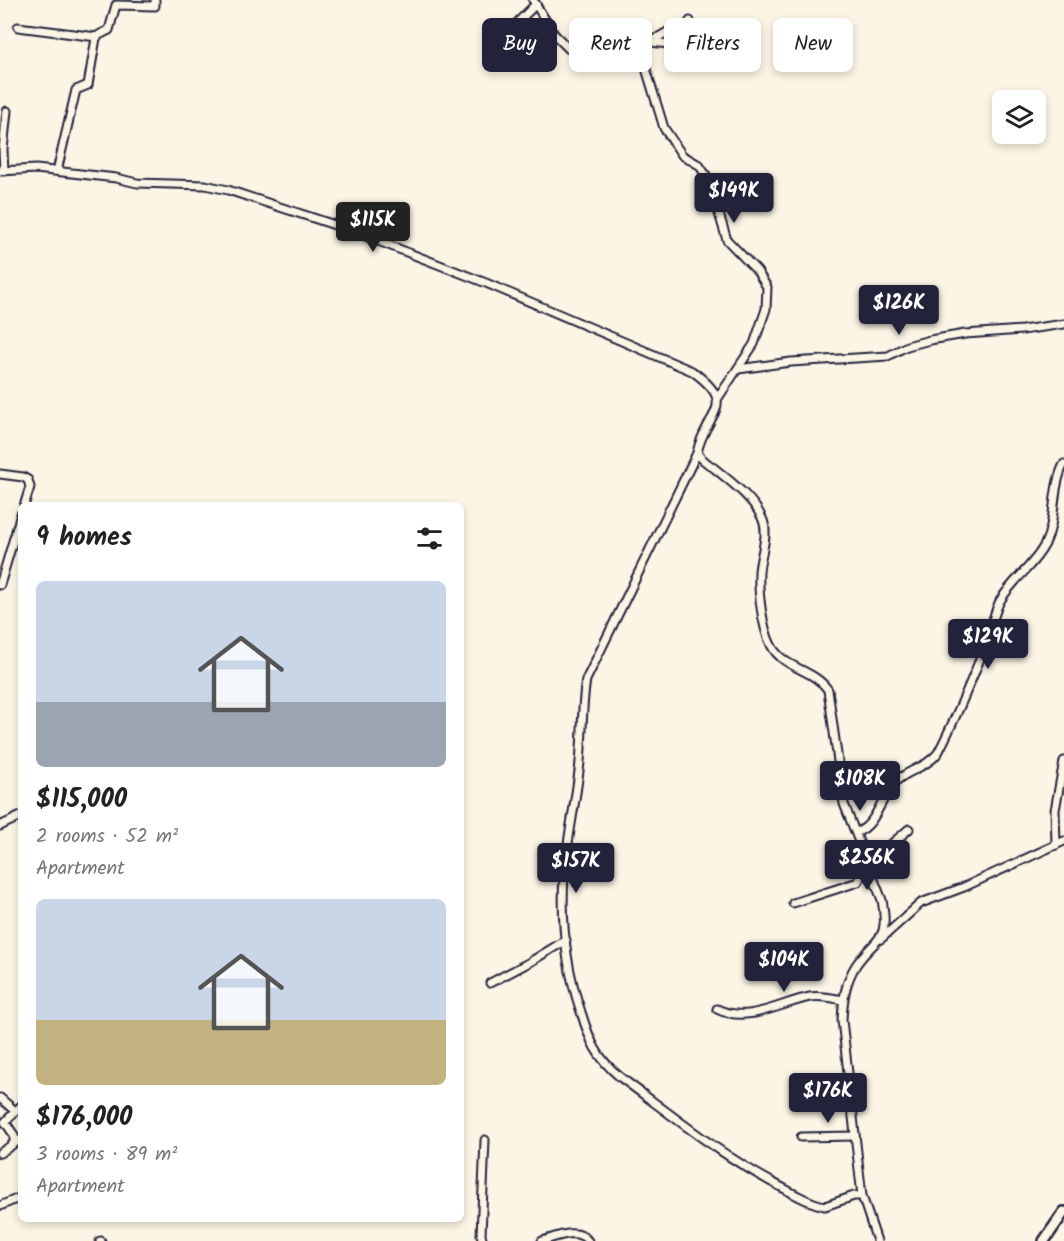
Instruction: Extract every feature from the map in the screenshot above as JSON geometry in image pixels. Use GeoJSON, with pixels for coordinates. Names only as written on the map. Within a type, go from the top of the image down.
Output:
{"type":"FeatureCollection","features":[{"type":"Feature","properties":{"kind":"street"},"geometry":{"type":"LineString","coordinates":[[18,27],[97,37],[109,30],[116,5],[155,6],[155,0]]}},
{"type":"Feature","properties":{"kind":"street"},"geometry":{"type":"LineString","coordinates":[[521,18],[534,2],[554,34],[569,49]]}},
{"type":"Feature","properties":{"kind":"street"},"geometry":{"type":"LineString","coordinates":[[57,171],[76,90],[88,85],[97,37]]}},
{"type":"Feature","properties":{"kind":"street"},"geometry":{"type":"LineString","coordinates":[[647,72],[664,128],[682,155],[699,165],[708,178],[727,240],[757,271],[767,287],[766,309],[763,324],[754,344],[718,398],[716,409],[697,453],[586,680],[579,770],[564,876],[566,940],[571,979],[593,1047],[607,1066],[712,1145],[783,1188],[825,1206],[854,1196],[862,1196]]}},
{"type":"Feature","properties":{"kind":"street"},"geometry":{"type":"LineString","coordinates":[[7,111],[2,171],[20,168],[116,178],[137,183],[218,187],[320,220],[486,283],[659,355],[704,379],[718,398]]}},
{"type":"Feature","properties":{"kind":"street"},"geometry":{"type":"LineString","coordinates":[[738,369],[791,362],[888,356],[907,346],[930,340],[965,334],[1064,324]]}},
{"type":"Feature","properties":{"kind":"street"},"geometry":{"type":"LineString","coordinates":[[697,453],[748,498],[763,520],[765,535],[759,575],[764,626],[775,652],[792,666],[816,677],[828,690],[844,804],[880,892],[884,909],[880,940]]}},
{"type":"Feature","properties":{"kind":"street"},"geometry":{"type":"LineString","coordinates":[[857,832],[862,831],[870,821],[896,780],[925,766],[938,753],[985,647],[998,605],[1011,585],[1035,559],[1045,544],[1052,519],[1057,483],[1064,464]]}},
{"type":"Feature","properties":{"kind":"street"},"geometry":{"type":"LineString","coordinates":[[0,474],[23,477],[28,480],[30,487],[25,502]]}},
{"type":"Feature","properties":{"kind":"street"},"geometry":{"type":"LineString","coordinates":[[0,585],[18,524]]}},
{"type":"Feature","properties":{"kind":"street"},"geometry":{"type":"LineString","coordinates":[[1056,844],[1055,810],[1064,761]]}},
{"type":"Feature","properties":{"kind":"street"},"geometry":{"type":"LineString","coordinates":[[0,826],[18,817]]}},
{"type":"Feature","properties":{"kind":"street"},"geometry":{"type":"LineString","coordinates":[[793,903],[854,885],[861,878],[868,864],[909,829]]}},
{"type":"Feature","properties":{"kind":"street"},"geometry":{"type":"LineString","coordinates":[[877,1241],[862,1196],[843,1034],[843,1000],[849,978],[855,967],[880,940],[921,903],[964,887],[1064,841]]}},
{"type":"Feature","properties":{"kind":"street"},"geometry":{"type":"LineString","coordinates":[[490,983],[566,940]]}},
{"type":"Feature","properties":{"kind":"street"},"geometry":{"type":"LineString","coordinates":[[717,1009],[730,1013],[748,1013],[777,1008],[813,997],[824,996],[843,1000]]}},
{"type":"Feature","properties":{"kind":"street"},"geometry":{"type":"LineString","coordinates":[[0,1098],[14,1110]]}},
{"type":"Feature","properties":{"kind":"street"},"geometry":{"type":"LineString","coordinates":[[0,1153],[18,1141],[4,1122],[18,1108]]}},
{"type":"Feature","properties":{"kind":"street"},"geometry":{"type":"LineString","coordinates":[[801,1137],[855,1136]]}},
{"type":"Feature","properties":{"kind":"street"},"geometry":{"type":"LineString","coordinates":[[483,1241],[485,1140]]}},
{"type":"Feature","properties":{"kind":"street"},"geometry":{"type":"LineString","coordinates":[[0,1206],[18,1198]]}},
{"type":"Feature","properties":{"kind":"street"},"geometry":{"type":"LineString","coordinates":[[1044,1241],[1064,1212]]}},
{"type":"Feature","properties":{"kind":"street"},"geometry":{"type":"LineString","coordinates":[[542,1241],[569,1234],[581,1235],[588,1241]]}}]}
